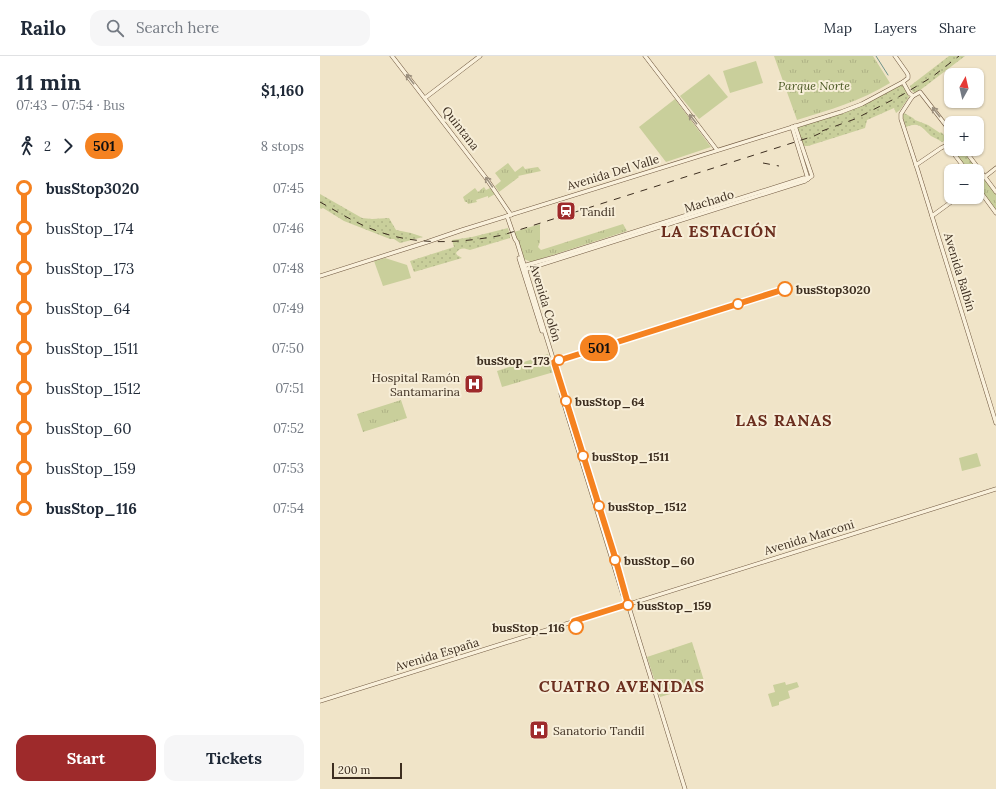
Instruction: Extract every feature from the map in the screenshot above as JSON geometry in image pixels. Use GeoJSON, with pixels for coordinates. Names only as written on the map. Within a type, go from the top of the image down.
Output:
{"type":"FeatureCollection","features":[{"type":"Feature","properties":{"kind":"main road","name":"Quintana"},"geometry":{"type":"LineString","coordinates":[[392,56],[486,178],[509,215]]}},
{"type":"Feature","properties":{"kind":"main road"},"geometry":{"type":"LineString","coordinates":[[425,98],[480,56]]}},
{"type":"Feature","properties":{"kind":"main road"},"geometry":{"type":"LineString","coordinates":[[645,56],[717,150]]}},
{"type":"Feature","properties":{"kind":"main road","name":"Avenida Del Valle"},"geometry":{"type":"LineString","coordinates":[[320,276],[862,104],[908,79],[908,75],[896,56]]}},
{"type":"Feature","properties":{"kind":"main road"},"geometry":{"type":"LineString","coordinates":[[903,82],[906,87],[909,88],[912,95],[920,92],[944,123]]}},
{"type":"Feature","properties":{"kind":"main road","name":"Avenida Balbín"},"geometry":{"type":"LineString","coordinates":[[912,95],[900,115],[900,119],[916,165],[996,423]]}},
{"type":"Feature","properties":{"kind":"main road","name":"Machado"},"geometry":{"type":"LineString","coordinates":[[523,268],[805,181],[810,177],[794,126]]}},
{"type":"Feature","properties":{"kind":"main road"},"geometry":{"type":"LineString","coordinates":[[916,165],[945,146],[962,164]]}},
{"type":"Feature","properties":{"kind":"main road"},"geometry":{"type":"LineString","coordinates":[[996,168],[984,177],[996,192]]}},
{"type":"Feature","properties":{"kind":"main road"},"geometry":{"type":"LineString","coordinates":[[984,197],[996,213]]}},
{"type":"Feature","properties":{"kind":"main road"},"geometry":{"type":"LineString","coordinates":[[932,216],[948,204]]}},
{"type":"Feature","properties":{"kind":"main road","name":"Avenida Colón"},"geometry":{"type":"LineString","coordinates":[[509,215],[514,239],[517,242],[523,268],[614,554],[685,789]]}},
{"type":"Feature","properties":{"kind":"main road","name":"Avenida Marconi"},"geometry":{"type":"LineString","coordinates":[[628,604],[996,489]]}},
{"type":"Feature","properties":{"kind":"main road","name":"Avenida España"},"geometry":{"type":"LineString","coordinates":[[320,701],[628,604]]}},
{"type":"Feature","properties":{"kind":"green space","name":"Parque Norte"},"geometry":{"type":"Polygon","coordinates":[[[774,56],[873,56],[890,83],[856,100],[797,120],[774,56]]]}},
{"type":"Feature","properties":{"kind":"green space"},"geometry":{"type":"Polygon","coordinates":[[[949,56],[965,56],[949,68],[944,68],[944,72],[919,91],[915,93],[912,91],[910,86],[949,56]]]}},
{"type":"Feature","properties":{"kind":"green space"},"geometry":{"type":"Polygon","coordinates":[[[756,61],[763,83],[730,93],[723,71],[756,61]]]}},
{"type":"Feature","properties":{"kind":"green space"},"geometry":{"type":"Polygon","coordinates":[[[709,74],[728,97],[699,119],[680,96],[709,74]]]}},
{"type":"Feature","properties":{"kind":"green space"},"geometry":{"type":"Polygon","coordinates":[[[901,85],[909,97],[900,110],[896,113],[894,108],[867,120],[865,128],[808,146],[803,146],[797,126],[861,106],[901,85]]]}},
{"type":"Feature","properties":{"kind":"green space"},"geometry":{"type":"Polygon","coordinates":[[[675,99],[711,147],[666,162],[639,127],[675,99]]]}},
{"type":"Feature","properties":{"kind":"green space"},"geometry":{"type":"Polygon","coordinates":[[[904,113],[915,120],[928,125],[940,133],[941,132],[944,135],[944,141],[942,142],[931,136],[918,125],[906,127],[904,113]]]}},
{"type":"Feature","properties":{"kind":"green space"},"geometry":{"type":"Polygon","coordinates":[[[957,156],[967,156],[973,164],[963,164],[957,156]]]}},
{"type":"Feature","properties":{"kind":"green space"},"geometry":{"type":"Polygon","coordinates":[[[508,163],[515,172],[523,166],[525,169],[538,167],[541,171],[518,176],[519,177],[499,192],[495,186],[501,181],[495,173],[508,163]]]}},
{"type":"Feature","properties":{"kind":"green space"},"geometry":{"type":"Polygon","coordinates":[[[984,181],[996,194],[996,210],[984,194],[984,181]]]}},
{"type":"Feature","properties":{"kind":"green space"},"geometry":{"type":"Polygon","coordinates":[[[484,187],[486,190],[490,188],[495,194],[488,198],[488,196],[476,200],[477,202],[468,204],[465,202],[463,197],[475,188],[478,192],[484,187]]]}},
{"type":"Feature","properties":{"kind":"green space"},"geometry":{"type":"Polygon","coordinates":[[[320,194],[362,218],[389,218],[396,230],[423,237],[400,243],[394,239],[390,239],[344,221],[323,208],[320,208],[320,194]]]}},
{"type":"Feature","properties":{"kind":"green space"},"geometry":{"type":"Polygon","coordinates":[[[540,224],[540,242],[538,247],[541,250],[623,224],[627,231],[531,262],[524,259],[514,232],[540,224]]]}},
{"type":"Feature","properties":{"kind":"green space"},"geometry":{"type":"Polygon","coordinates":[[[508,228],[510,238],[470,250],[464,248],[461,249],[456,253],[462,258],[414,272],[410,261],[454,247],[452,240],[472,237],[508,228]]]}},
{"type":"Feature","properties":{"kind":"green space"},"geometry":{"type":"Polygon","coordinates":[[[385,258],[407,265],[411,278],[383,286],[374,261],[385,258]]]}},
{"type":"Feature","properties":{"kind":"green space"},"geometry":{"type":"Polygon","coordinates":[[[548,354],[554,372],[502,387],[497,371],[548,354]]]}},
{"type":"Feature","properties":{"kind":"green space"},"geometry":{"type":"Polygon","coordinates":[[[401,400],[407,418],[363,432],[357,414],[401,400]]]}},
{"type":"Feature","properties":{"kind":"green space"},"geometry":{"type":"Polygon","coordinates":[[[977,453],[981,466],[962,471],[959,458],[977,453]]]}},
{"type":"Feature","properties":{"kind":"green space"},"geometry":{"type":"Polygon","coordinates":[[[692,642],[705,684],[660,697],[647,657],[692,642]]]}},
{"type":"Feature","properties":{"kind":"green space"},"geometry":{"type":"Polygon","coordinates":[[[785,682],[786,685],[797,682],[799,687],[788,691],[790,698],[779,702],[779,705],[772,707],[768,694],[775,692],[773,685],[785,682]]]}},
{"type":"Feature","properties":{"kind":"waterway"},"geometry":{"type":"LineString","coordinates":[[876,56],[888,75]]}},
{"type":"Feature","properties":{"kind":"railway"},"geometry":{"type":"LineString","coordinates":[[822,131],[855,119],[902,95],[932,77],[959,56]]}},
{"type":"Feature","properties":{"kind":"railway"},"geometry":{"type":"LineString","coordinates":[[320,202],[362,225],[392,236],[440,242],[487,238],[503,235],[814,136],[827,130]]}},
{"type":"Feature","properties":{"kind":"railway"},"geometry":{"type":"LineString","coordinates":[[763,163],[779,166]]}},
{"type":"Feature","properties":{"kind":"bus line","name":"501"},"geometry":{"type":"LineString","coordinates":[[576,627],[574,621],[628,604],[614,554],[554,362],[785,289]]}},
{"type":"Feature","properties":{"kind":"place","name":"Tandil"},"geometry":{"type":"Point","coordinates":[566,211]}},
{"type":"Feature","properties":{"kind":"place","name":"busStop3020"},"geometry":{"type":"Point","coordinates":[785,289]}},
{"type":"Feature","properties":{"kind":"place","name":"busStop_173"},"geometry":{"type":"Point","coordinates":[559,360]}},
{"type":"Feature","properties":{"kind":"place","name":"Hospital Ramón Santamarina"},"geometry":{"type":"Point","coordinates":[474,384]}},
{"type":"Feature","properties":{"kind":"place","name":"busStop_64"},"geometry":{"type":"Point","coordinates":[566,401]}},
{"type":"Feature","properties":{"kind":"place","name":"busStop_1511"},"geometry":{"type":"Point","coordinates":[583,456]}},
{"type":"Feature","properties":{"kind":"place","name":"busStop_1512"},"geometry":{"type":"Point","coordinates":[599,506]}},
{"type":"Feature","properties":{"kind":"place","name":"busStop_60"},"geometry":{"type":"Point","coordinates":[615,560]}},
{"type":"Feature","properties":{"kind":"place","name":"busStop_159"},"geometry":{"type":"Point","coordinates":[628,605]}},
{"type":"Feature","properties":{"kind":"place","name":"busStop_116"},"geometry":{"type":"Point","coordinates":[576,627]}},
{"type":"Feature","properties":{"kind":"place","name":"Sanatorio Tandil"},"geometry":{"type":"Point","coordinates":[539,730]}},
{"type":"Feature","properties":{"kind":"district","name":"LA ESTACIÓN"},"geometry":{"type":"Point","coordinates":[719,231]}},
{"type":"Feature","properties":{"kind":"district","name":"LAS RANAS"},"geometry":{"type":"Point","coordinates":[784,420]}},
{"type":"Feature","properties":{"kind":"district","name":"CUATRO AVENIDAS"},"geometry":{"type":"Point","coordinates":[622,686]}}]}
